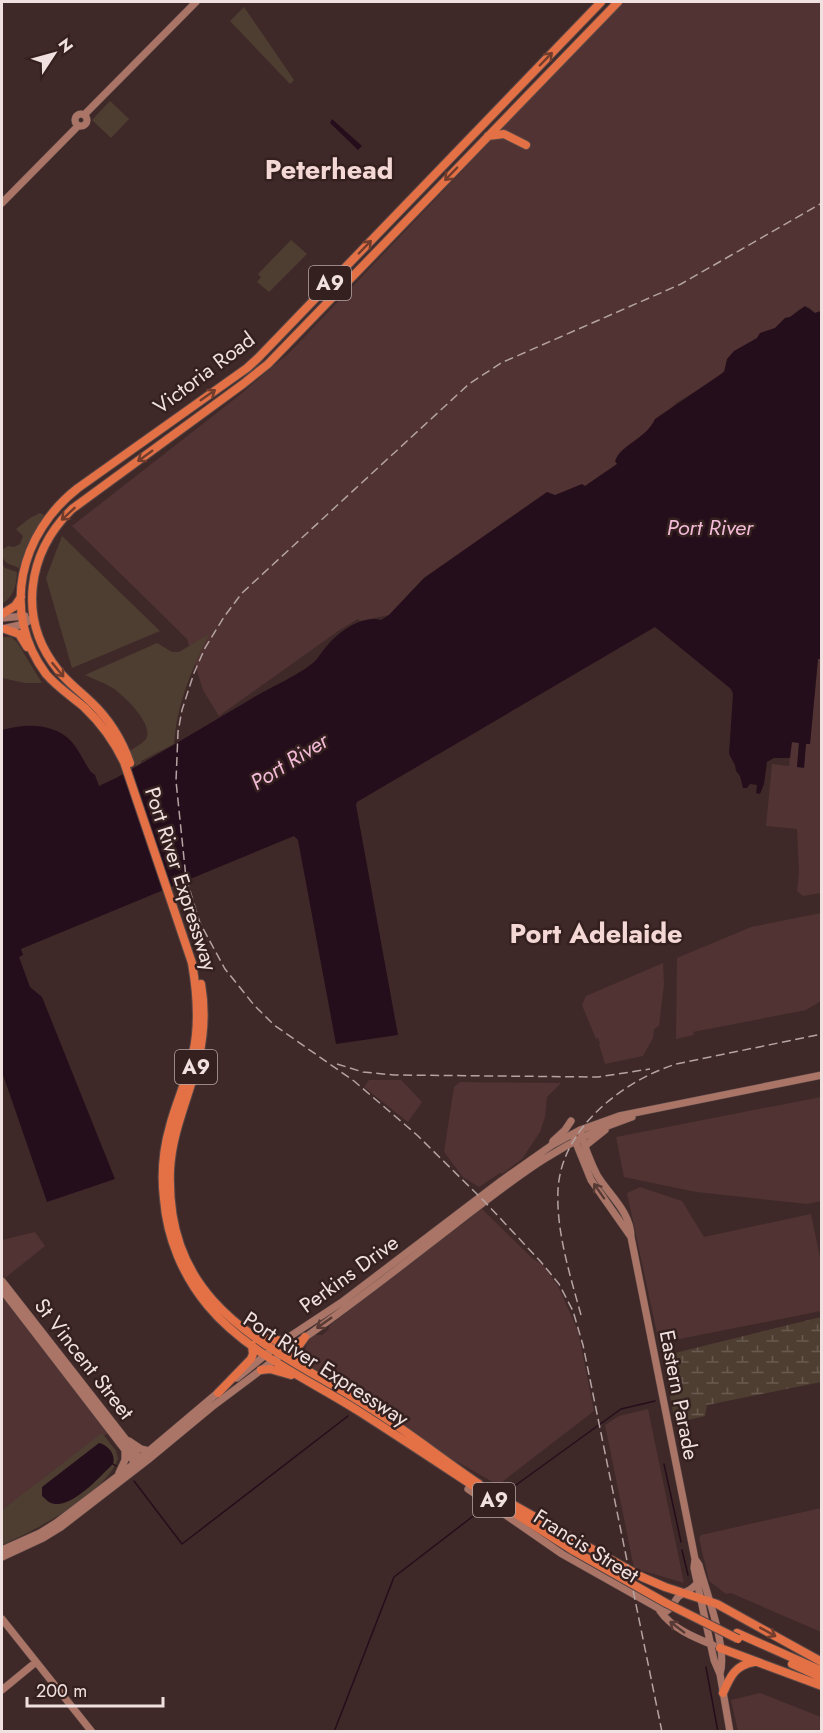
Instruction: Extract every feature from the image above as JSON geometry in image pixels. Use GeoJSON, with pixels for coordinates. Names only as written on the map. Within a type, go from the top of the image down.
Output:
{"type":"FeatureCollection","features":[{"type":"Feature","properties":{"kind":"highway","name":"Victoria Road"},"geometry":{"type":"LineString","coordinates":[[24,623],[21,597],[22,576],[29,551],[42,526],[56,507],[78,488],[247,368],[601,2]]}},
{"type":"Feature","properties":{"kind":"highway","name":"A9"},"geometry":{"type":"LineString","coordinates":[[276,356],[618,2]]}},
{"type":"Feature","properties":{"kind":"highway"},"geometry":{"type":"LineString","coordinates":[[488,136],[502,134],[526,145]]}},
{"type":"Feature","properties":{"kind":"highway"},"geometry":{"type":"LineString","coordinates":[[267,349],[276,356]]}},
{"type":"Feature","properties":{"kind":"highway","name":"Victoria Road"},"geometry":{"type":"LineString","coordinates":[[33,618],[32,587],[35,570],[44,545],[58,523],[72,509],[243,384],[276,356]]}},
{"type":"Feature","properties":{"kind":"highway"},"geometry":{"type":"LineString","coordinates":[[2,616],[15,606],[21,597]]}},
{"type":"Feature","properties":{"kind":"highway","name":"Port River Expressway"},"geometry":{"type":"LineString","coordinates":[[33,618],[51,661],[67,681],[98,709],[129,759],[186,937],[197,963],[202,988],[203,1025],[200,1055],[177,1124],[172,1150],[170,1197],[174,1221],[185,1256],[199,1282],[223,1311],[253,1341],[323,1390],[575,1549],[666,1604],[822,1671]]}},
{"type":"Feature","properties":{"kind":"highway","name":"Port River Expressway"},"geometry":{"type":"LineString","coordinates":[[24,623],[37,659],[54,683],[92,715],[117,742]]}},
{"type":"Feature","properties":{"kind":"highway"},"geometry":{"type":"LineString","coordinates":[[3,629],[16,632],[22,638],[43,674],[54,683]]}},
{"type":"Feature","properties":{"kind":"highway"},"geometry":{"type":"LineString","coordinates":[[301,1367],[294,1358],[294,1354],[306,1336]]}},
{"type":"Feature","properties":{"kind":"highway"},"geometry":{"type":"LineString","coordinates":[[218,1393],[251,1359],[253,1341],[284,1341]]}},
{"type":"Feature","properties":{"kind":"highway","name":"Port River Expressway"},"geometry":{"type":"LineString","coordinates":[[273,1355],[301,1367],[381,1415],[575,1549]]}},
{"type":"Feature","properties":{"kind":"highway"},"geometry":{"type":"LineString","coordinates":[[261,1370],[286,1372],[315,1389],[323,1390]]}},
{"type":"Feature","properties":{"kind":"highway"},"geometry":{"type":"LineString","coordinates":[[415,1448],[428,1461],[468,1489]]}},
{"type":"Feature","properties":{"kind":"highway"},"geometry":{"type":"LineString","coordinates":[[487,1490],[642,1577],[709,1602],[822,1662]]}},
{"type":"Feature","properties":{"kind":"highway","name":"Port River Expressway"},"geometry":{"type":"LineString","coordinates":[[738,1636],[822,1678]]}},
{"type":"Feature","properties":{"kind":"highway"},"geometry":{"type":"LineString","coordinates":[[720,1648],[822,1686]]}},
{"type":"Feature","properties":{"kind":"highway"},"geometry":{"type":"LineString","coordinates":[[723,1693],[734,1670],[754,1662]]}},
{"type":"Feature","properties":{"kind":"main road"},"geometry":{"type":"LineString","coordinates":[[2,202],[65,137],[76,124],[78,114],[86,117],[196,2]]}},
{"type":"Feature","properties":{"kind":"main road"},"geometry":{"type":"LineString","coordinates":[[2,616],[24,623]]}},
{"type":"Feature","properties":{"kind":"main road"},"geometry":{"type":"LineString","coordinates":[[3,629],[33,618]]}},
{"type":"Feature","properties":{"kind":"main road"},"geometry":{"type":"LineString","coordinates":[[577,1135],[619,1116],[822,1075]]}},
{"type":"Feature","properties":{"kind":"main road"},"geometry":{"type":"LineString","coordinates":[[577,1135],[658,1108]]}},
{"type":"Feature","properties":{"kind":"main road"},"geometry":{"type":"LineString","coordinates":[[552,1145],[571,1121]]}},
{"type":"Feature","properties":{"kind":"main road"},"geometry":{"type":"LineString","coordinates":[[585,1146],[620,1121]]}},
{"type":"Feature","properties":{"kind":"main road","name":"Perkins Drive"},"geometry":{"type":"LineString","coordinates":[[2,1551],[48,1529],[261,1370],[284,1341],[342,1302],[552,1145],[577,1135]]}},
{"type":"Feature","properties":{"kind":"main road","name":"Perkins Drive"},"geometry":{"type":"LineString","coordinates":[[2,1557],[56,1530],[218,1393],[346,1308],[513,1179],[577,1135]]}},
{"type":"Feature","properties":{"kind":"main road","name":"Eastern Parade"},"geometry":{"type":"LineString","coordinates":[[577,1135],[585,1146],[598,1175],[631,1227],[631,1237],[695,1559],[694,1568],[698,1582],[709,1602],[704,1615],[714,1660],[720,1674],[730,1731]]}},
{"type":"Feature","properties":{"kind":"main road","name":"Eastern Parade"},"geometry":{"type":"LineString","coordinates":[[577,1135],[591,1180],[631,1237]]}},
{"type":"Feature","properties":{"kind":"main road","name":"St Vincent Street"},"geometry":{"type":"LineString","coordinates":[[2,1281],[125,1444]]}},
{"type":"Feature","properties":{"kind":"main road","name":"St Vincent Street"},"geometry":{"type":"LineString","coordinates":[[2,1290],[139,1462]]}},
{"type":"Feature","properties":{"kind":"main road"},"geometry":{"type":"LineString","coordinates":[[116,1478],[125,1460],[125,1444],[149,1451]]}},
{"type":"Feature","properties":{"kind":"main road","name":"Francis Street"},"geometry":{"type":"LineString","coordinates":[[468,1489],[562,1554],[658,1609],[664,1617],[700,1640]]}},
{"type":"Feature","properties":{"kind":"main road","name":"Eastern Parade"},"geometry":{"type":"LineString","coordinates":[[695,1559],[699,1565],[720,1648],[723,1663],[720,1674]]}},
{"type":"Feature","properties":{"kind":"main road"},"geometry":{"type":"LineString","coordinates":[[658,1609],[664,1612],[670,1610],[681,1594],[694,1589],[698,1582]]}},
{"type":"Feature","properties":{"kind":"main road"},"geometry":{"type":"LineString","coordinates":[[704,1615],[709,1602]]}},
{"type":"Feature","properties":{"kind":"main road"},"geometry":{"type":"LineString","coordinates":[[2,1619],[92,1731]]}},
{"type":"Feature","properties":{"kind":"main road"},"geometry":{"type":"LineString","coordinates":[[700,1640],[720,1648]]}},
{"type":"Feature","properties":{"kind":"main road"},"geometry":{"type":"LineString","coordinates":[[700,1640],[709,1657],[714,1660]]}},
{"type":"Feature","properties":{"kind":"main road"},"geometry":{"type":"LineString","coordinates":[[2,1690],[36,1662]]}},
{"type":"Feature","properties":{"kind":"shaded area"},"geometry":{"type":"Polygon","coordinates":[[[623,2],[821,2],[821,311],[815,313],[809,307],[800,309],[785,318],[775,328],[757,338],[716,379],[676,403],[617,464],[585,486],[455,557],[424,578],[389,615],[360,621],[358,619],[341,629],[219,716],[203,690],[187,639],[72,526],[241,394],[290,352],[623,2]]]}},
{"type":"Feature","properties":{"kind":"shaded area"},"geometry":{"type":"Polygon","coordinates":[[[818,659],[821,659],[821,893],[803,896],[797,891],[799,873],[797,829],[766,826],[772,764],[789,766],[791,742],[799,743],[797,767],[804,767],[806,743],[810,743],[818,659]]]}},
{"type":"Feature","properties":{"kind":"shaded area"},"geometry":{"type":"Polygon","coordinates":[[[821,913],[821,1001],[806,1010],[693,1032],[694,1035],[676,1039],[677,958],[751,927],[821,913]]]}},
{"type":"Feature","properties":{"kind":"shaded area"},"geometry":{"type":"Polygon","coordinates":[[[663,963],[664,984],[659,1026],[654,1029],[653,1038],[643,1056],[605,1064],[600,1043],[598,1038],[596,1039],[582,1005],[586,996],[663,963]]]}},
{"type":"Feature","properties":{"kind":"shaded area"},"geometry":{"type":"Polygon","coordinates":[[[369,1080],[401,1080],[422,1102],[408,1122],[364,1087],[369,1080]]]}},
{"type":"Feature","properties":{"kind":"shaded area"},"geometry":{"type":"Polygon","coordinates":[[[460,1082],[561,1083],[547,1097],[545,1117],[540,1132],[522,1159],[479,1187],[463,1177],[444,1152],[454,1087],[460,1082]]]}},
{"type":"Feature","properties":{"kind":"shaded area"},"geometry":{"type":"Polygon","coordinates":[[[821,1097],[821,1201],[807,1204],[696,1192],[624,1177],[616,1137],[821,1097]]]}},
{"type":"Feature","properties":{"kind":"shaded area"},"geometry":{"type":"Polygon","coordinates":[[[640,1187],[682,1201],[704,1237],[811,1214],[821,1262],[821,1311],[659,1343],[627,1193],[640,1187]]]}},
{"type":"Feature","properties":{"kind":"shaded area"},"geometry":{"type":"Polygon","coordinates":[[[482,1209],[532,1258],[543,1265],[558,1286],[578,1331],[594,1411],[498,1485],[435,1449],[306,1363],[302,1355],[310,1338],[322,1335],[330,1325],[482,1209]]]}},
{"type":"Feature","properties":{"kind":"shaded area"},"geometry":{"type":"Polygon","coordinates":[[[35,1232],[45,1246],[5,1278],[2,1274],[2,1240],[35,1232]]]}},
{"type":"Feature","properties":{"kind":"shaded area"},"geometry":{"type":"Polygon","coordinates":[[[2,1295],[108,1433],[2,1510],[2,1295]]]}},
{"type":"Feature","properties":{"kind":"shaded area"},"geometry":{"type":"Polygon","coordinates":[[[648,1409],[684,1583],[634,1568],[605,1425],[619,1416],[648,1409]]]}},
{"type":"Feature","properties":{"kind":"shaded area"},"geometry":{"type":"Polygon","coordinates":[[[821,1508],[821,1632],[731,1593],[726,1594],[709,1581],[699,1538],[701,1535],[821,1508]]]}},
{"type":"Feature","properties":{"kind":"shaded area"},"geometry":{"type":"Polygon","coordinates":[[[760,1693],[821,1717],[821,1731],[738,1731],[731,1700],[760,1693]]]}},
{"type":"Feature","properties":{"kind":"green space"},"geometry":{"type":"Polygon","coordinates":[[[244,7],[294,80],[290,84],[230,21],[244,7]]]}},
{"type":"Feature","properties":{"kind":"green space"},"geometry":{"type":"Polygon","coordinates":[[[110,101],[129,119],[111,138],[92,120],[110,101]]]}},
{"type":"Feature","properties":{"kind":"green space"},"geometry":{"type":"Polygon","coordinates":[[[291,240],[307,254],[269,292],[257,282],[261,277],[258,274],[291,240]]]}},
{"type":"Feature","properties":{"kind":"green space"},"geometry":{"type":"Polygon","coordinates":[[[40,513],[44,515],[26,547],[19,568],[6,562],[2,550],[8,546],[14,547],[20,544],[23,536],[16,529],[40,513]]]}},
{"type":"Feature","properties":{"kind":"green space"},"geometry":{"type":"Polygon","coordinates":[[[62,536],[160,631],[72,668],[46,578],[62,536]]]}},
{"type":"Feature","properties":{"kind":"green space"},"geometry":{"type":"Polygon","coordinates":[[[2,563],[5,568],[17,572],[14,591],[2,604],[2,563]]]}},
{"type":"Feature","properties":{"kind":"green space"},"geometry":{"type":"Polygon","coordinates":[[[209,634],[186,687],[178,714],[174,744],[141,761],[136,766],[130,751],[146,739],[148,733],[142,718],[116,690],[85,675],[157,643],[172,652],[179,652],[209,634]]]}},
{"type":"Feature","properties":{"kind":"green space"},"geometry":{"type":"Polygon","coordinates":[[[2,637],[11,637],[17,642],[42,683],[25,683],[2,678],[2,637]]]}},
{"type":"Feature","properties":{"kind":"green space"},"geometry":{"type":"Polygon","coordinates":[[[821,1317],[821,1382],[707,1405],[705,1416],[675,1423],[663,1356],[821,1317]]]}},
{"type":"Feature","properties":{"kind":"green space"},"geometry":{"type":"Polygon","coordinates":[[[102,1433],[116,1451],[118,1459],[111,1472],[85,1498],[68,1510],[2,1545],[2,1510],[102,1433]]]}},
{"type":"Feature","properties":{"kind":"water"},"geometry":{"type":"Polygon","coordinates":[[[332,119],[362,146],[358,150],[330,123],[332,119]]]}},
{"type":"Feature","properties":{"kind":"water","name":"Port River"},"geometry":{"type":"Polygon","coordinates":[[[805,306],[815,313],[821,311],[822,659],[818,659],[810,744],[806,744],[804,768],[797,767],[799,743],[792,742],[790,758],[774,758],[767,762],[760,794],[756,793],[757,785],[750,784],[747,788],[743,788],[729,754],[733,694],[731,689],[655,627],[357,802],[398,1035],[336,1044],[298,840],[294,836],[21,949],[23,955],[19,957],[30,987],[42,997],[115,1179],[47,1202],[2,1072],[2,730],[19,726],[37,726],[54,730],[73,743],[95,775],[99,786],[116,778],[303,670],[315,661],[337,636],[351,626],[366,620],[381,620],[389,615],[424,578],[547,492],[555,495],[582,484],[585,486],[617,464],[615,461],[622,450],[645,432],[655,419],[724,372],[727,359],[734,351],[757,338],[760,333],[775,328],[785,318],[805,306]]]}},
{"type":"Feature","properties":{"kind":"water"},"geometry":{"type":"Polygon","coordinates":[[[99,1443],[110,1450],[114,1460],[113,1464],[84,1492],[66,1502],[57,1504],[49,1502],[42,1496],[42,1487],[99,1443]]]}},
{"type":"Feature","properties":{"kind":"waterway"},"geometry":{"type":"LineString","coordinates":[[509,1490],[621,1409],[655,1401]]}},
{"type":"Feature","properties":{"kind":"waterway"},"geometry":{"type":"LineString","coordinates":[[134,1481],[182,1544],[348,1416]]}},
{"type":"Feature","properties":{"kind":"waterway"},"geometry":{"type":"LineString","coordinates":[[664,1464],[681,1542]]}},
{"type":"Feature","properties":{"kind":"waterway"},"geometry":{"type":"LineString","coordinates":[[334,1732],[394,1577],[485,1507]]}},
{"type":"Feature","properties":{"kind":"waterway"},"geometry":{"type":"LineString","coordinates":[[682,1550],[688,1575]]}},
{"type":"Feature","properties":{"kind":"waterway"},"geometry":{"type":"LineString","coordinates":[[706,1667],[718,1732]]}},
{"type":"Feature","properties":{"kind":"railway"},"geometry":{"type":"LineString","coordinates":[[662,1732],[583,1345],[573,1311],[559,1284],[541,1262],[485,1202],[417,1135],[354,1081],[274,1025],[254,1005],[225,969],[200,923],[186,878],[176,781],[178,732],[182,710],[205,648],[242,593],[469,384],[501,363],[681,284],[822,203]]}},
{"type":"Feature","properties":{"kind":"railway"},"geometry":{"type":"LineString","coordinates":[[581,1315],[561,1237],[558,1190],[562,1167],[570,1147],[583,1127],[616,1095],[636,1082],[676,1064],[822,1034]]}},
{"type":"Feature","properties":{"kind":"railway"},"geometry":{"type":"LineString","coordinates":[[337,1064],[363,1072],[394,1075],[598,1077],[650,1069]]}},
{"type":"Feature","properties":{"kind":"district","name":"Peterhead"},"geometry":{"type":"Point","coordinates":[329,169]}},
{"type":"Feature","properties":{"kind":"district","name":"Port Adelaide"},"geometry":{"type":"Point","coordinates":[596,933]}}]}
